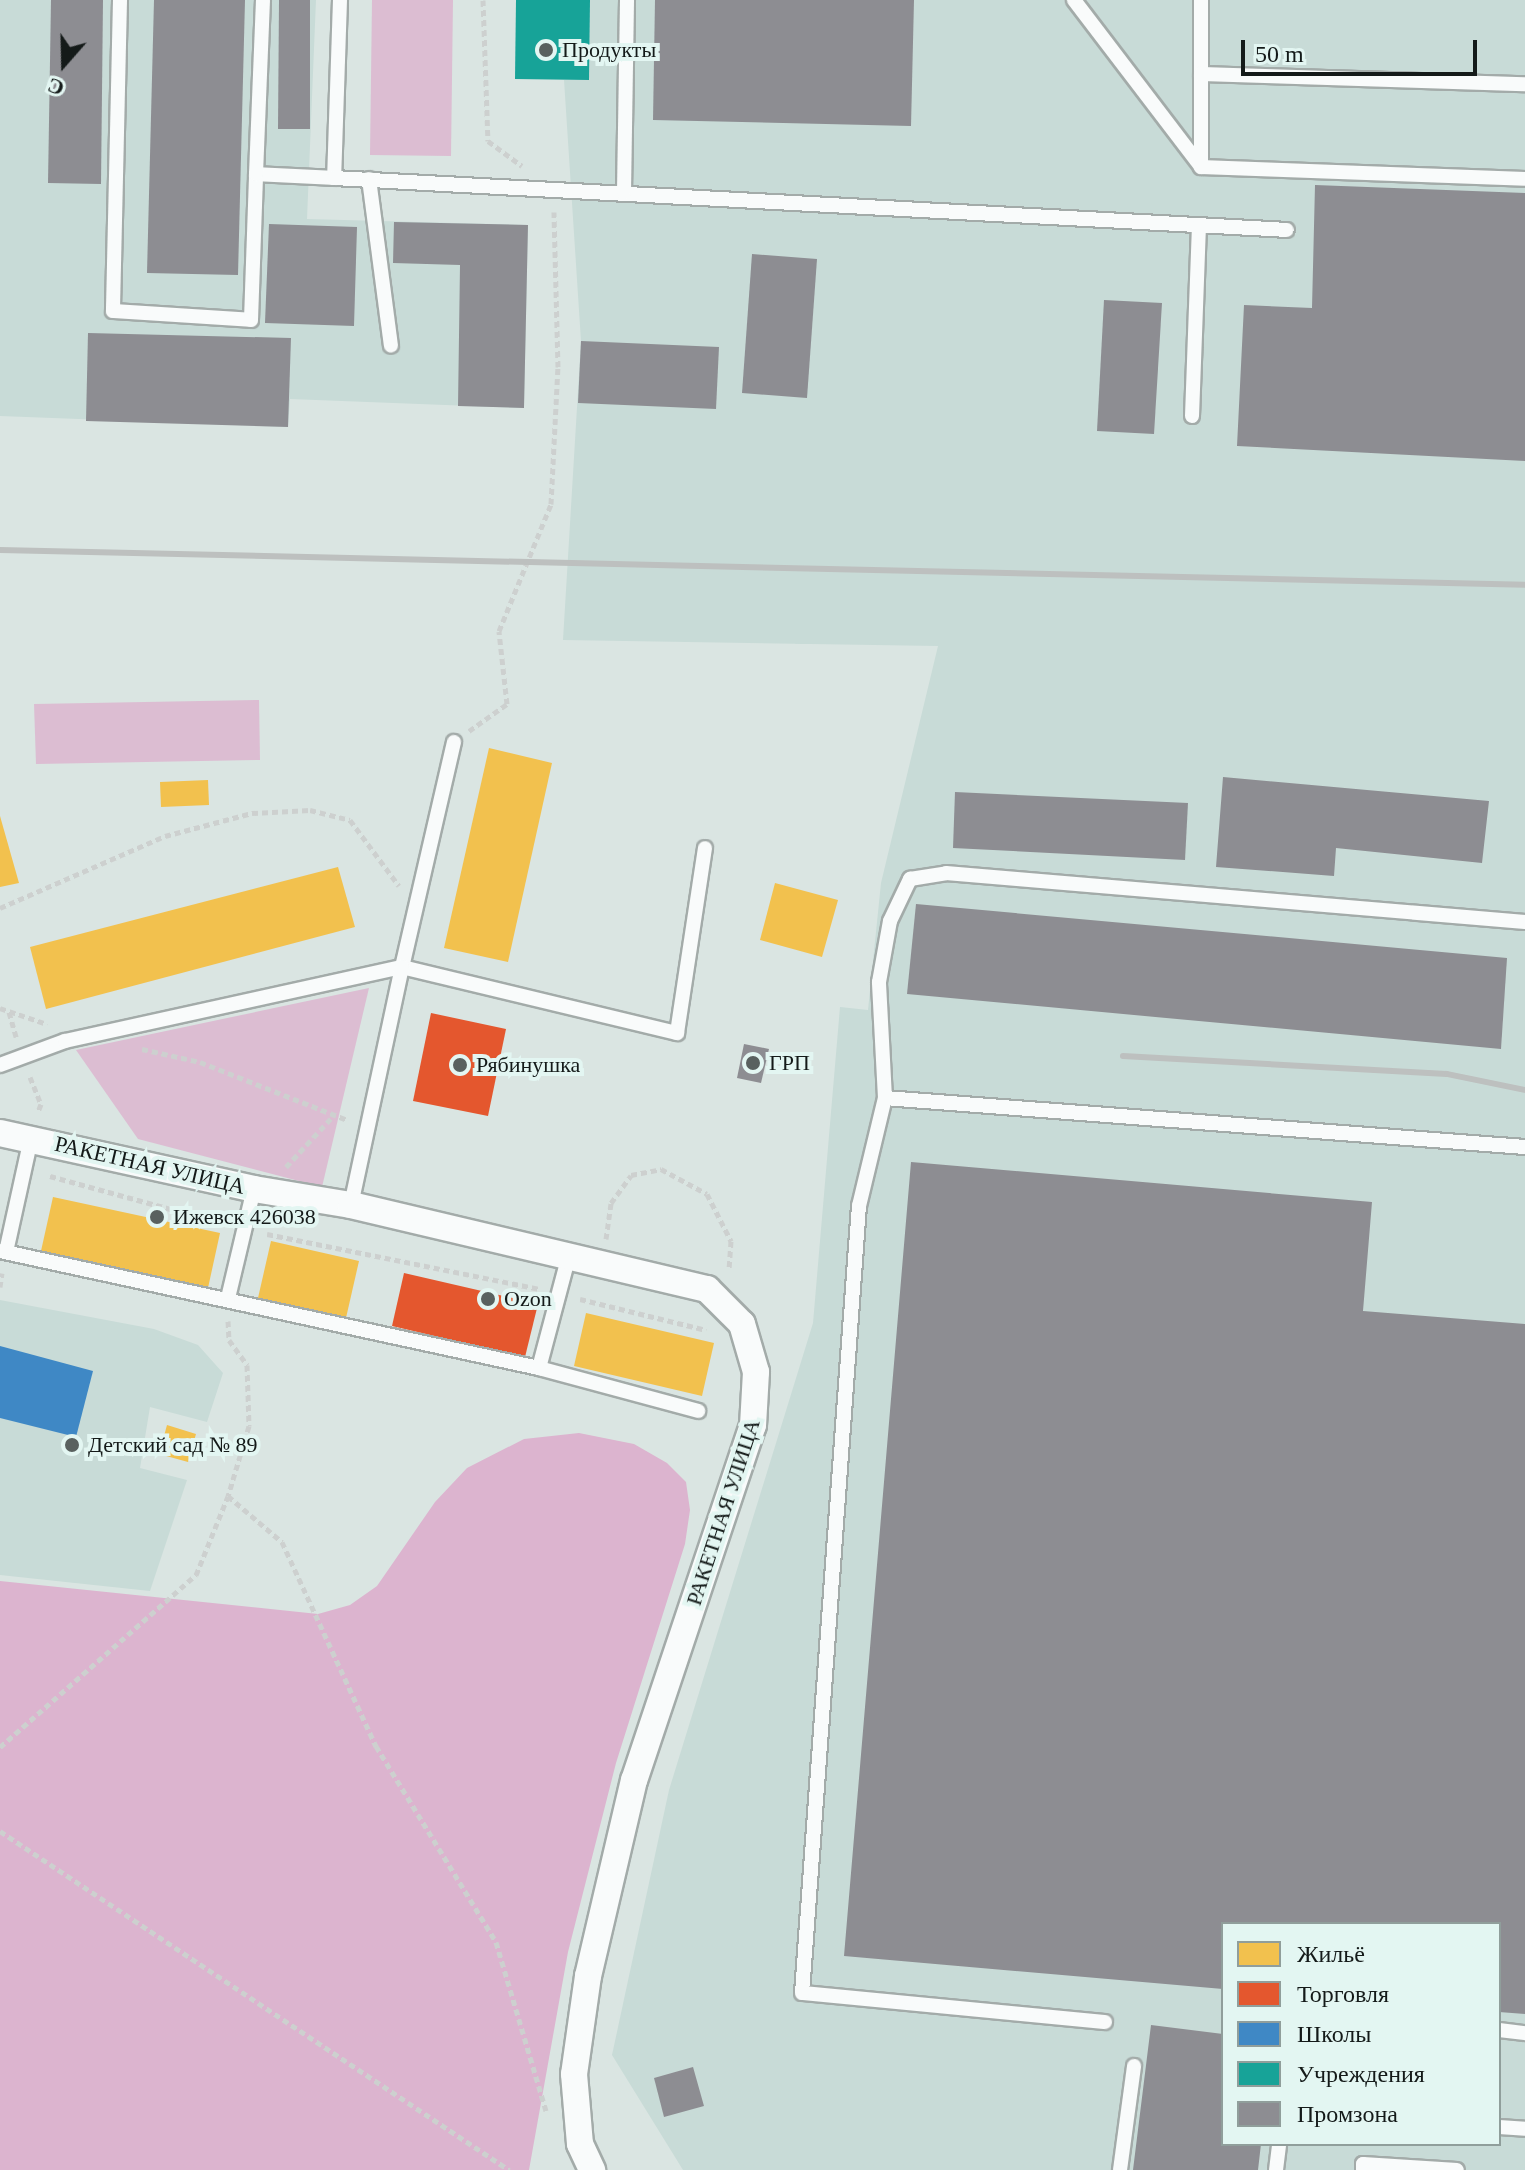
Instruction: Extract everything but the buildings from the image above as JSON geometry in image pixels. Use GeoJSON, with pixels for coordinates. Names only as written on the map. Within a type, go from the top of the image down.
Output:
{"type":"FeatureCollection","features":[{"type":"Feature","properties":{"kind":"street","name":"РАКЕТНАЯ УЛИЦА"},"geometry":{"type":"LineString","coordinates":[[0,1133],[254,1189],[351,1205],[569,1255],[707,1289],[728,1304],[751,1347],[758,1397],[634,1780],[588,1976],[574,2074],[580,2144],[592,2170]]}},
{"type":"Feature","properties":{"kind":"lane"},"geometry":{"type":"LineString","coordinates":[[120,0],[113,311],[251,320],[263,0]]}},
{"type":"Feature","properties":{"kind":"lane"},"geometry":{"type":"LineString","coordinates":[[334,178],[340,0]]}},
{"type":"Feature","properties":{"kind":"lane"},"geometry":{"type":"LineString","coordinates":[[624,192],[627,0]]}},
{"type":"Feature","properties":{"kind":"lane"},"geometry":{"type":"LineString","coordinates":[[1074,0],[1201,167]]}},
{"type":"Feature","properties":{"kind":"lane"},"geometry":{"type":"LineString","coordinates":[[1201,0],[1201,167]]}},
{"type":"Feature","properties":{"kind":"lane"},"geometry":{"type":"LineString","coordinates":[[1201,74],[1525,84]]}},
{"type":"Feature","properties":{"kind":"lane"},"geometry":{"type":"LineString","coordinates":[[1201,167],[1525,179]]}},
{"type":"Feature","properties":{"kind":"lane"},"geometry":{"type":"LineString","coordinates":[[256,174],[1287,230]]}},
{"type":"Feature","properties":{"kind":"lane"},"geometry":{"type":"LineString","coordinates":[[369,179],[391,346]]}},
{"type":"Feature","properties":{"kind":"lane"},"geometry":{"type":"LineString","coordinates":[[1192,416],[1199,225]]}},
{"type":"Feature","properties":{"kind":"lane"},"geometry":{"type":"LineString","coordinates":[[351,1205],[454,742]]}},
{"type":"Feature","properties":{"kind":"lane"},"geometry":{"type":"LineString","coordinates":[[0,1065],[87,1036],[402,967],[677,1033],[705,848]]}},
{"type":"Feature","properties":{"kind":"lane"},"geometry":{"type":"LineString","coordinates":[[1105,2022],[802,1993],[859,1206],[885,1098],[879,982],[890,921],[910,879],[946,873],[1525,922]]}},
{"type":"Feature","properties":{"kind":"lane"},"geometry":{"type":"LineString","coordinates":[[885,1098],[1525,1147]]}},
{"type":"Feature","properties":{"kind":"lane"},"geometry":{"type":"LineString","coordinates":[[31,1138],[3,1252],[228,1298],[539,1368],[698,1411]]}},
{"type":"Feature","properties":{"kind":"lane"},"geometry":{"type":"LineString","coordinates":[[228,1298],[254,1189]]}},
{"type":"Feature","properties":{"kind":"lane"},"geometry":{"type":"LineString","coordinates":[[539,1368],[569,1255]]}},
{"type":"Feature","properties":{"kind":"lane"},"geometry":{"type":"LineString","coordinates":[[1501,2030],[1525,2033]]}},
{"type":"Feature","properties":{"kind":"lane"},"geometry":{"type":"LineString","coordinates":[[1120,2170],[1134,2066]]}},
{"type":"Feature","properties":{"kind":"lane"},"geometry":{"type":"LineString","coordinates":[[1501,2127],[1525,2129]]}},
{"type":"Feature","properties":{"kind":"lane"},"geometry":{"type":"LineString","coordinates":[[1276,2170],[1279,2146]]}},
{"type":"Feature","properties":{"kind":"lane"},"geometry":{"type":"LineString","coordinates":[[1363,2170],[1363,2164],[1457,2170]]}},
{"type":"Feature","properties":{"kind":"path"},"geometry":{"type":"LineString","coordinates":[[454,742],[507,704],[499,631],[551,504],[558,367],[553,188],[488,141],[483,0]]}},
{"type":"Feature","properties":{"kind":"path"},"geometry":{"type":"LineString","coordinates":[[0,908],[165,836],[252,813],[310,810],[350,820],[416,909]]}},
{"type":"Feature","properties":{"kind":"path"},"geometry":{"type":"LineString","coordinates":[[87,1036],[200,1062],[367,1128]]}},
{"type":"Feature","properties":{"kind":"path"},"geometry":{"type":"LineString","coordinates":[[254,1189],[296,1159],[334,1115]]}},
{"type":"Feature","properties":{"kind":"path"},"geometry":{"type":"LineString","coordinates":[[603,1263],[611,1203],[631,1175],[661,1169],[707,1194],[731,1241],[728,1304]]}},
{"type":"Feature","properties":{"kind":"path"},"geometry":{"type":"LineString","coordinates":[[492,1280],[711,1331]]}},
{"type":"Feature","properties":{"kind":"path"},"geometry":{"type":"LineString","coordinates":[[0,1747],[196,1575],[228,1496],[249,1426],[247,1365],[229,1340]]}},
{"type":"Feature","properties":{"kind":"path"},"geometry":{"type":"LineString","coordinates":[[228,1496],[282,1542],[376,1746],[496,1942],[547,2116],[551,2084]]}},
{"type":"Feature","properties":{"kind":"path"},"geometry":{"type":"LineString","coordinates":[[0,1831],[509,2170]]}},
{"type":"Feature","properties":{"kind":"shaded area"},"geometry":{"type":"Polygon","coordinates":[[[0,0],[316,0],[307,219],[528,225],[524,408],[290,399],[288,427],[0,416],[0,0]]]}},
{"type":"Feature","properties":{"kind":"shaded area"},"geometry":{"type":"Polygon","coordinates":[[[372,0],[453,0],[451,156],[370,155],[372,0]]]}},
{"type":"Feature","properties":{"kind":"shaded area"},"geometry":{"type":"Polygon","coordinates":[[[590,0],[1525,0],[1525,2170],[683,2170],[612,2055],[669,1790],[813,1323],[840,1007],[868,1010],[881,883],[938,646],[563,640],[581,341],[564,80],[589,80],[590,0]]]}},
{"type":"Feature","properties":{"kind":"shaded area"},"geometry":{"type":"Polygon","coordinates":[[[259,700],[260,760],[36,764],[34,704],[259,700]]]}},
{"type":"Feature","properties":{"kind":"shaded area"},"geometry":{"type":"Polygon","coordinates":[[[369,988],[322,1187],[138,1139],[76,1050],[369,988]]]}},
{"type":"Feature","properties":{"kind":"shaded area","name":"Детский сад № 89"},"geometry":{"type":"Polygon","coordinates":[[[0,1300],[154,1329],[198,1345],[223,1373],[207,1422],[150,1407],[140,1468],[187,1480],[150,1591],[0,1575],[0,1300]]]}},
{"type":"Feature","properties":{"kind":"shaded area"},"geometry":{"type":"Polygon","coordinates":[[[579,1433],[634,1444],[667,1463],[686,1482],[690,1510],[685,1544],[616,1763],[568,1952],[529,2170],[0,2170],[0,1581],[318,1614],[350,1605],[377,1586],[435,1502],[467,1468],[524,1439],[579,1433]]]}},
{"type":"Feature","properties":{"kind":"railway"},"geometry":{"type":"LineString","coordinates":[[0,550],[1525,585]]}},
{"type":"Feature","properties":{"kind":"railway"},"geometry":{"type":"LineString","coordinates":[[1123,1056],[1447,1074],[1525,1090]]}},
{"type":"Feature","properties":{"kind":"place","name":"Продукты"},"geometry":{"type":"Point","coordinates":[546,50]}},
{"type":"Feature","properties":{"kind":"place","name":"ГРП"},"geometry":{"type":"Point","coordinates":[753,1063]}},
{"type":"Feature","properties":{"kind":"place","name":"Рябинушка"},"geometry":{"type":"Point","coordinates":[460,1065]}},
{"type":"Feature","properties":{"kind":"place","name":"Ижевск 426038"},"geometry":{"type":"Point","coordinates":[157,1217]}},
{"type":"Feature","properties":{"kind":"place","name":"Ozon"},"geometry":{"type":"Point","coordinates":[488,1299]}},
{"type":"Feature","properties":{"kind":"place","name":"Детский сад № 89"},"geometry":{"type":"Point","coordinates":[72,1445]}}]}
